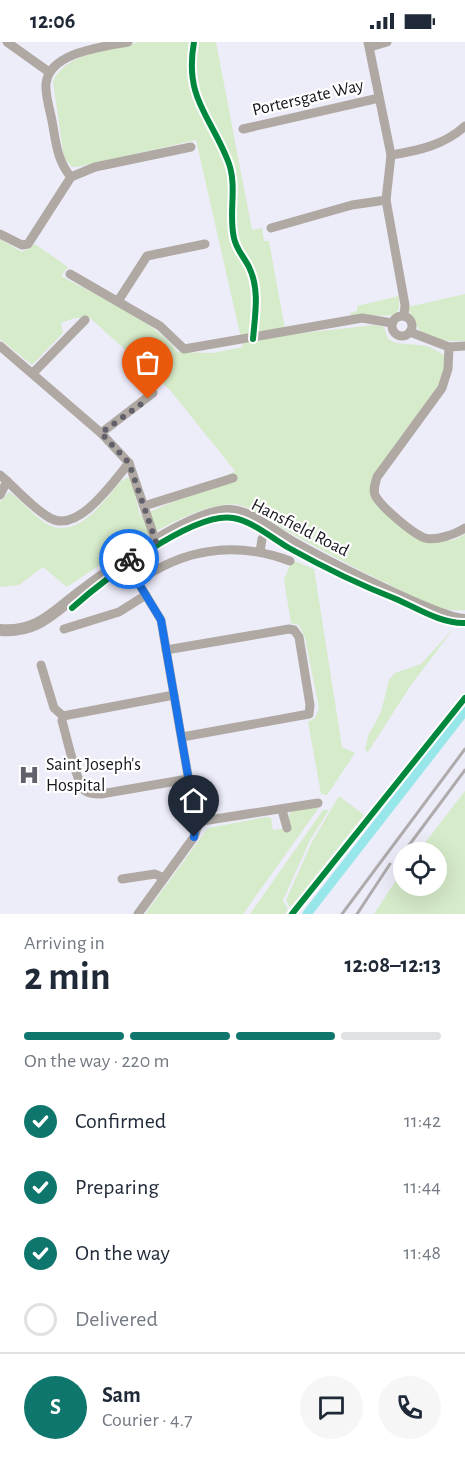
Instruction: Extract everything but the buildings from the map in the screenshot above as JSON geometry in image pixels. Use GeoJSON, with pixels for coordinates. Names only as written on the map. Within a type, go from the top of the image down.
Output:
{"type":"FeatureCollection","features":[{"type":"Feature","properties":{"kind":"street"},"geometry":{"type":"LineString","coordinates":[[7,42],[49,72]]}},
{"type":"Feature","properties":{"kind":"street"},"geometry":{"type":"LineString","coordinates":[[71,177],[59,160],[46,85],[49,72],[65,59],[93,46],[128,42]]}},
{"type":"Feature","properties":{"kind":"street"},"geometry":{"type":"LineString","coordinates":[[387,42],[369,45],[391,155],[386,200],[405,305],[404,316]]}},
{"type":"Feature","properties":{"kind":"street","name":"Portersgate Way"},"geometry":{"type":"LineString","coordinates":[[243,129],[379,98]]}},
{"type":"Feature","properties":{"kind":"street"},"geometry":{"type":"LineString","coordinates":[[391,155],[431,146],[463,131]]}},
{"type":"Feature","properties":{"kind":"street"},"geometry":{"type":"LineString","coordinates":[[0,234],[16,243],[28,244],[71,177],[95,167],[191,147]]}},
{"type":"Feature","properties":{"kind":"street"},"geometry":{"type":"LineString","coordinates":[[271,228],[352,205],[386,200]]}},
{"type":"Feature","properties":{"kind":"street"},"geometry":{"type":"LineString","coordinates":[[118,302],[147,256],[205,244]]}},
{"type":"Feature","properties":{"kind":"street"},"geometry":{"type":"LineString","coordinates":[[70,274],[160,326],[184,349],[362,318],[392,323]]}},
{"type":"Feature","properties":{"kind":"street"},"geometry":{"type":"LineString","coordinates":[[392,323],[398,317],[404,316]]}},
{"type":"Feature","properties":{"kind":"street"},"geometry":{"type":"LineString","coordinates":[[392,323],[393,331],[398,336],[405,336],[410,332],[411,323],[404,316]]}},
{"type":"Feature","properties":{"kind":"street"},"geometry":{"type":"LineString","coordinates":[[33,373],[85,320]]}},
{"type":"Feature","properties":{"kind":"street"},"geometry":{"type":"LineString","coordinates":[[410,332],[449,347],[465,346]]}},
{"type":"Feature","properties":{"kind":"street"},"geometry":{"type":"LineString","coordinates":[[0,346],[101,433],[129,463],[156,542]]}},
{"type":"Feature","properties":{"kind":"street"},"geometry":{"type":"LineString","coordinates":[[449,347],[448,369],[442,388],[377,477],[374,489],[376,497],[396,518],[425,538],[440,537],[465,528]]}},
{"type":"Feature","properties":{"kind":"street"},"geometry":{"type":"LineString","coordinates":[[101,433],[153,393]]}},
{"type":"Feature","properties":{"kind":"street"},"geometry":{"type":"LineString","coordinates":[[0,495],[4,478],[51,518],[63,523],[75,520],[129,463]]}},
{"type":"Feature","properties":{"kind":"street"},"geometry":{"type":"LineString","coordinates":[[144,506],[232,478]]}},
{"type":"Feature","properties":{"kind":"street","name":"Hansfield Road"},"geometry":{"type":"LineString","coordinates":[[0,630],[32,627],[125,561],[183,526],[216,513],[231,511],[250,517],[313,554],[390,591],[448,617],[465,620]]}},
{"type":"Feature","properties":{"kind":"street"},"geometry":{"type":"LineString","coordinates":[[260,552],[262,539]]}},
{"type":"Feature","properties":{"kind":"street"},"geometry":{"type":"LineString","coordinates":[[138,581],[163,565],[189,554],[217,549],[260,552],[290,561]]}},
{"type":"Feature","properties":{"kind":"street"},"geometry":{"type":"LineString","coordinates":[[125,561],[161,620],[196,822],[194,837],[138,914]]}},
{"type":"Feature","properties":{"kind":"street"},"geometry":{"type":"LineString","coordinates":[[64,629],[75,623],[119,612],[146,595]]}},
{"type":"Feature","properties":{"kind":"street"},"geometry":{"type":"LineString","coordinates":[[166,650],[289,629],[294,630],[299,637],[310,705],[309,714],[182,737]]}},
{"type":"Feature","properties":{"kind":"street"},"geometry":{"type":"LineString","coordinates":[[41,665],[54,708],[63,716]]}},
{"type":"Feature","properties":{"kind":"street"},"geometry":{"type":"LineString","coordinates":[[63,716],[174,695]]}},
{"type":"Feature","properties":{"kind":"street"},"geometry":{"type":"LineString","coordinates":[[63,716],[62,721],[77,771],[84,789],[88,792],[101,794],[188,779]]}},
{"type":"Feature","properties":{"kind":"street"},"geometry":{"type":"LineString","coordinates":[[196,822],[318,803]]}},
{"type":"Feature","properties":{"kind":"street"},"geometry":{"type":"LineString","coordinates":[[282,810],[287,828]]}},
{"type":"Feature","properties":{"kind":"street"},"geometry":{"type":"LineString","coordinates":[[122,879],[148,874],[164,878]]}},
{"type":"Feature","properties":{"kind":"green space"},"geometry":{"type":"Polygon","coordinates":[[[139,42],[216,42],[252,230],[262,228],[264,241],[269,241],[286,335],[374,325],[384,327],[388,339],[396,343],[428,346],[444,355],[444,372],[437,387],[386,457],[371,489],[373,500],[378,506],[397,521],[426,536],[446,541],[465,534],[465,610],[445,609],[425,603],[335,557],[248,508],[225,505],[203,510],[153,533],[67,587],[43,567],[19,585],[0,587],[0,502],[9,492],[49,525],[60,528],[71,527],[90,515],[121,481],[128,477],[132,481],[140,516],[203,489],[235,471],[170,390],[90,318],[75,318],[61,323],[63,333],[32,365],[0,339],[0,239],[22,252],[35,244],[68,267],[61,276],[140,319],[167,340],[178,352],[212,353],[243,347],[196,140],[82,166],[72,167],[64,158],[53,81],[60,71],[79,58],[139,42]]]}},
{"type":"Feature","properties":{"kind":"green space"},"geometry":{"type":"Polygon","coordinates":[[[465,294],[465,341],[436,339],[428,336],[417,326],[408,307],[465,294]]]}},
{"type":"Feature","properties":{"kind":"green space"},"geometry":{"type":"Polygon","coordinates":[[[399,296],[399,308],[395,315],[352,317],[350,313],[357,311],[357,306],[399,296]]]}},
{"type":"Feature","properties":{"kind":"green space"},"geometry":{"type":"Polygon","coordinates":[[[292,560],[314,569],[342,747],[355,753],[327,795],[321,794],[308,722],[315,718],[319,708],[305,638],[299,625],[291,623],[284,580],[292,560]]]}},
{"type":"Feature","properties":{"kind":"green space"},"geometry":{"type":"Polygon","coordinates":[[[454,628],[411,685],[368,752],[365,750],[368,736],[381,712],[389,680],[395,673],[421,664],[454,628]]]}},
{"type":"Feature","properties":{"kind":"green space"},"geometry":{"type":"Polygon","coordinates":[[[465,791],[465,914],[374,914],[393,885],[393,896],[447,896],[447,842],[426,842],[465,791]]]}},
{"type":"Feature","properties":{"kind":"green space"},"geometry":{"type":"Polygon","coordinates":[[[339,796],[364,815],[290,908],[286,900],[312,842],[339,796]]]}},
{"type":"Feature","properties":{"kind":"green space"},"geometry":{"type":"Polygon","coordinates":[[[320,806],[243,914],[145,914],[208,828],[266,817],[271,818],[273,830],[289,828],[289,814],[293,810],[320,806]]]}},
{"type":"Feature","properties":{"kind":"green space"},"geometry":{"type":"Polygon","coordinates":[[[323,810],[329,810],[310,840],[283,900],[288,910],[285,914],[250,914],[323,810]]]}},
{"type":"Feature","properties":{"kind":"waterway"},"geometry":{"type":"LineString","coordinates":[[307,914],[465,711]]}},
{"type":"Feature","properties":{"kind":"railway"},"geometry":{"type":"LineString","coordinates":[[342,914],[465,749]]}},
{"type":"Feature","properties":{"kind":"railway"},"geometry":{"type":"LineString","coordinates":[[411,842],[465,770]]}},
{"type":"Feature","properties":{"kind":"railway"},"geometry":{"type":"LineString","coordinates":[[357,914],[390,864]]}},
{"type":"Feature","properties":{"kind":"cycle path"},"geometry":{"type":"LineString","coordinates":[[194,42],[192,61],[196,92],[231,170],[232,229],[235,242],[249,267],[255,284],[253,339]]}},
{"type":"Feature","properties":{"kind":"cycle path"},"geometry":{"type":"LineString","coordinates":[[72,608],[125,566],[172,537],[195,525],[216,519],[233,518],[255,526],[289,548],[355,582],[447,621],[465,623]]}},
{"type":"Feature","properties":{"kind":"cycle path"},"geometry":{"type":"LineString","coordinates":[[292,914],[465,698]]}},
{"type":"Feature","properties":{"kind":"way so far"},"geometry":{"type":"LineString","coordinates":[[129,559],[156,542],[129,463],[101,433],[110,424],[148,399]]}},
{"type":"Feature","properties":{"kind":"place","name":"Saint Joseph's Hospital"},"geometry":{"type":"Point","coordinates":[29,775]}},
{"type":"Feature","properties":{"kind":"route"},"geometry":{"type":"LineString","coordinates":[[129,559],[125,561],[161,620],[197,828],[194,837]]}}]}
